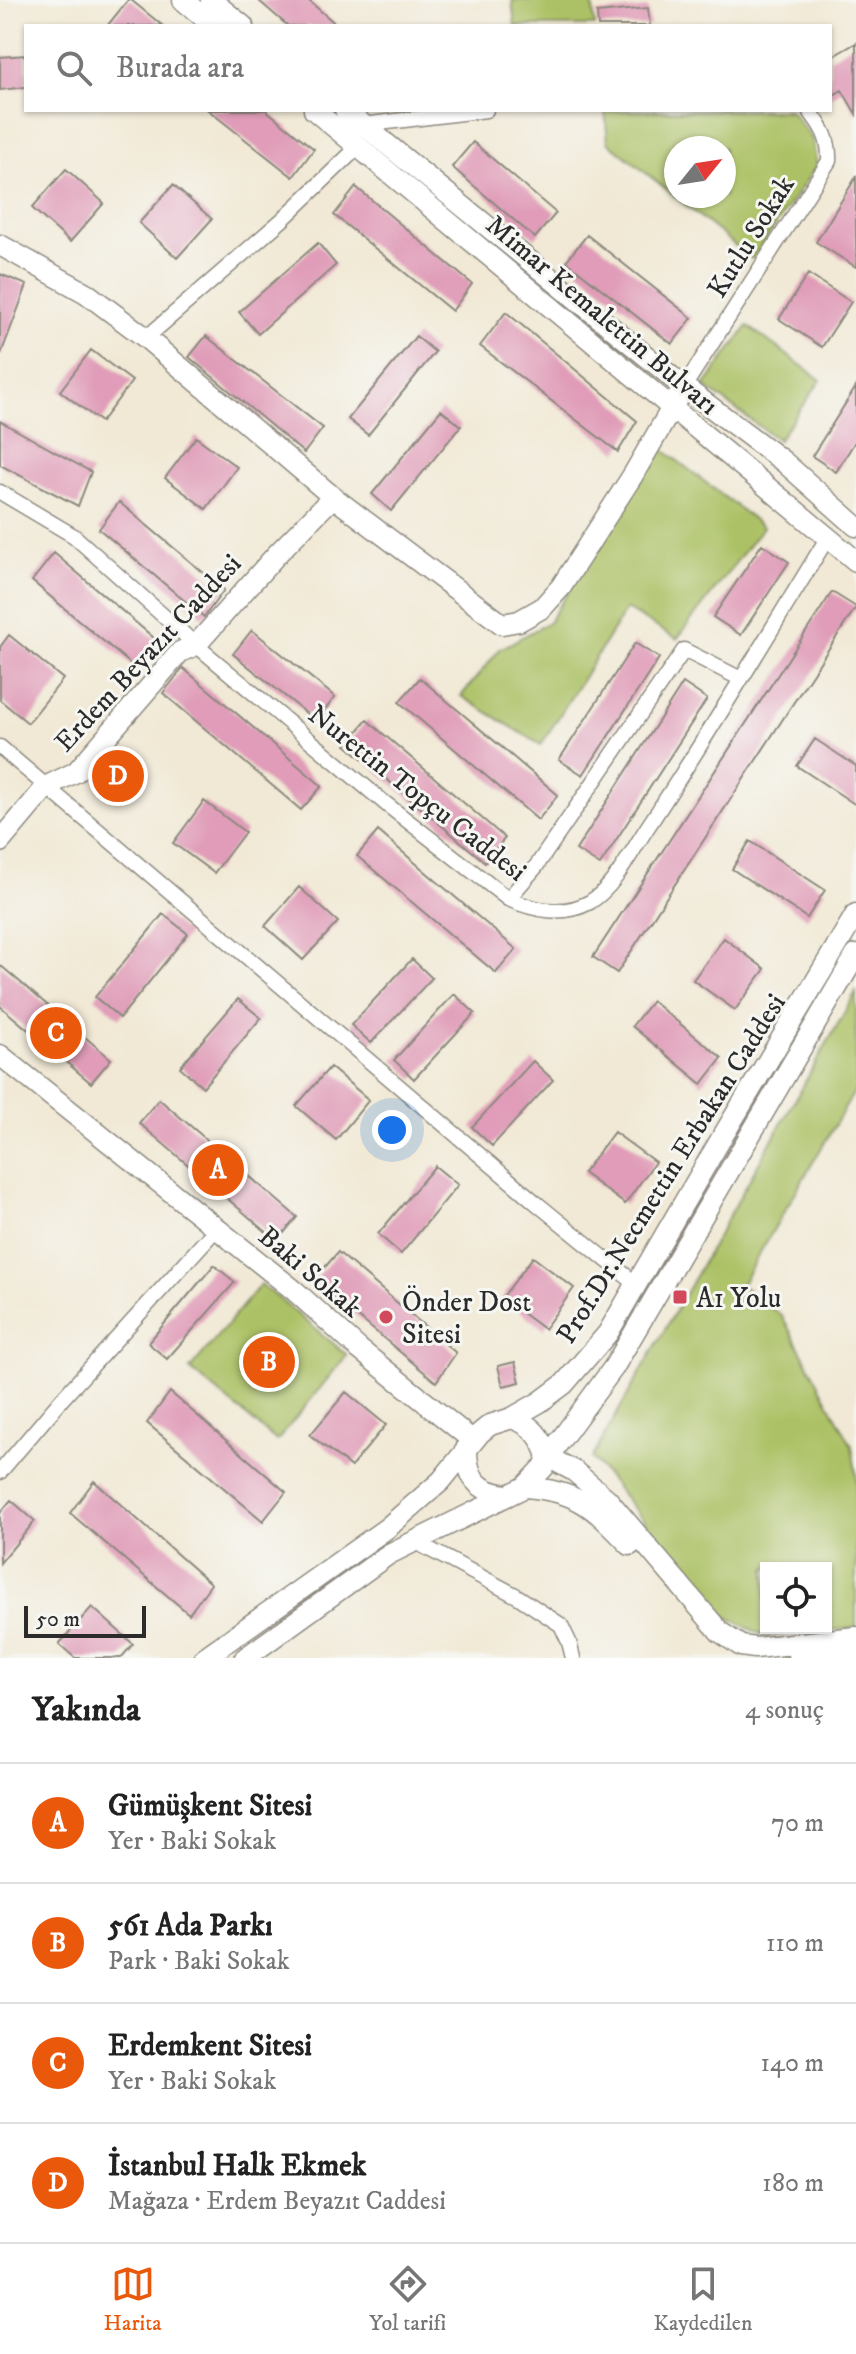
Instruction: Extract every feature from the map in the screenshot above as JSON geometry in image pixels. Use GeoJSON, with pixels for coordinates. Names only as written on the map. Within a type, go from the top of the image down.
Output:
{"type":"FeatureCollection","features":[{"type":"Feature","properties":{"kind":"main road"},"geometry":{"type":"LineString","coordinates":[[183,0],[212,24]]}},
{"type":"Feature","properties":{"kind":"main road"},"geometry":{"type":"LineString","coordinates":[[211,0],[241,24]]}},
{"type":"Feature","properties":{"kind":"main road","name":"Mimar Kemalettin Bulvarı"},"geometry":{"type":"LineString","coordinates":[[316,112],[856,561]]}},
{"type":"Feature","properties":{"kind":"main road","name":"Mimar Kemalettin Bulvarı"},"geometry":{"type":"LineString","coordinates":[[347,112],[684,387],[784,462],[856,526]]}},
{"type":"Feature","properties":{"kind":"main road"},"geometry":{"type":"LineString","coordinates":[[0,245],[86,293],[146,338],[333,497],[502,624],[519,621],[542,608],[561,587],[633,475],[684,387]]}},
{"type":"Feature","properties":{"kind":"main road","name":"Erdem Beyazıt Caddesi"},"geometry":{"type":"LineString","coordinates":[[0,842],[47,786],[76,772],[180,652],[196,645],[333,497]]}},
{"type":"Feature","properties":{"kind":"main road","name":"Prof.Dr.Necmettin Erbakan Caddesi"},"geometry":{"type":"LineString","coordinates":[[506,1418],[540,1402],[564,1384],[608,1333],[856,914]]}},
{"type":"Feature","properties":{"kind":"main road","name":"Prof.Dr.Necmettin Erbakan Caddesi"},"geometry":{"type":"LineString","coordinates":[[548,1457],[614,1367],[856,955]]}},
{"type":"Feature","properties":{"kind":"main road","name":"Baki Sokak"},"geometry":{"type":"LineString","coordinates":[[0,1055],[295,1291],[470,1443]]}},
{"type":"Feature","properties":{"kind":"main road"},"geometry":{"type":"LineString","coordinates":[[204,1658],[387,1528],[441,1481],[470,1443],[490,1425],[506,1418],[531,1427],[544,1443],[548,1457],[538,1475],[517,1491],[414,1541],[363,1572],[245,1658]]}},
{"type":"Feature","properties":{"kind":"main road"},"geometry":{"type":"LineString","coordinates":[[470,1443],[470,1471],[484,1490],[555,1489],[602,1516],[720,1651],[733,1658]]}},
{"type":"Feature","properties":{"kind":"main road"},"geometry":{"type":"LineString","coordinates":[[548,1457],[574,1471],[607,1499],[710,1622],[730,1641],[755,1648],[856,1637]]}},
{"type":"Feature","properties":{"kind":"main road"},"geometry":{"type":"LineString","coordinates":[[798,1658],[856,1652]]}},
{"type":"Feature","properties":{"kind":"street"},"geometry":{"type":"LineString","coordinates":[[363,125],[470,112]]}},
{"type":"Feature","properties":{"kind":"street","name":"Kutlu Sokak"},"geometry":{"type":"LineString","coordinates":[[684,387],[829,161],[830,144],[811,112]]}},
{"type":"Feature","properties":{"kind":"street"},"geometry":{"type":"LineString","coordinates":[[146,338],[282,220],[358,147]]}},
{"type":"Feature","properties":{"kind":"street","name":"Nurettin Topçu Caddesi"},"geometry":{"type":"LineString","coordinates":[[0,492],[74,536],[196,645],[386,804],[508,899],[530,909],[549,911],[571,909],[589,902],[607,888],[828,537]]}},
{"type":"Feature","properties":{"kind":"street"},"geometry":{"type":"LineString","coordinates":[[508,899],[535,868],[684,650],[741,679]]}},
{"type":"Feature","properties":{"kind":"street"},"geometry":{"type":"LineString","coordinates":[[0,747],[535,1202],[636,1284]]}},
{"type":"Feature","properties":{"kind":"street"},"geometry":{"type":"LineString","coordinates":[[0,1472],[216,1229]]}},
{"type":"Feature","properties":{"kind":"street"},"geometry":{"type":"LineString","coordinates":[[414,1541],[517,1596],[561,1625],[573,1658]]}},
{"type":"Feature","properties":{"kind":"green space"},"geometry":{"type":"Polygon","coordinates":[[[512,0],[592,0],[595,24],[515,24],[512,0]]]}},
{"type":"Feature","properties":{"kind":"green space"},"geometry":{"type":"Polygon","coordinates":[[[605,112],[792,112],[812,139],[817,165],[752,259],[689,208],[736,208],[736,136],[664,136],[664,188],[608,142],[605,112]]]}},
{"type":"Feature","properties":{"kind":"green space"},"geometry":{"type":"Polygon","coordinates":[[[748,326],[821,380],[778,440],[704,386],[748,326]]]}},
{"type":"Feature","properties":{"kind":"green space"},"geometry":{"type":"Polygon","coordinates":[[[661,448],[763,527],[677,639],[626,609],[541,745],[461,696],[500,649],[548,623],[661,448]]]}},
{"type":"Feature","properties":{"kind":"green space"},"geometry":{"type":"Polygon","coordinates":[[[856,992],[856,1089],[741,1285],[782,1316],[852,1446],[856,1473],[856,1628],[832,1630],[832,1562],[760,1562],[760,1634],[721,1614],[592,1458],[856,992]]]}},
{"type":"Feature","properties":{"kind":"green space"},"geometry":{"type":"Polygon","coordinates":[[[261,1284],[347,1355],[277,1441],[190,1369],[261,1284]]]}},
{"type":"Feature","properties":{"kind":"building"},"geometry":{"type":"Polygon","coordinates":[[[131,0],[161,24],[109,24],[131,0]]]}},
{"type":"Feature","properties":{"kind":"building"},"geometry":{"type":"Polygon","coordinates":[[[258,0],[308,0],[336,24],[286,24],[258,0]]]}},
{"type":"Feature","properties":{"kind":"building"},"geometry":{"type":"Polygon","coordinates":[[[648,8],[650,24],[598,24],[597,13],[648,8]]]}},
{"type":"Feature","properties":{"kind":"building"},"geometry":{"type":"Polygon","coordinates":[[[856,43],[856,114],[842,90],[832,96],[832,57],[856,43]]]}},
{"type":"Feature","properties":{"kind":"building"},"geometry":{"type":"Polygon","coordinates":[[[24,55],[24,87],[0,90],[0,57],[24,55]]]}},
{"type":"Feature","properties":{"kind":"building"},"geometry":{"type":"Polygon","coordinates":[[[211,112],[268,112],[314,149],[293,177],[211,112]]]}},
{"type":"Feature","properties":{"kind":"building"},"geometry":{"type":"Polygon","coordinates":[[[473,142],[556,213],[535,238],[452,167],[473,142]]]}},
{"type":"Feature","properties":{"kind":"building"},"geometry":{"type":"Polygon","coordinates":[[[66,169],[104,203],[70,242],[32,208],[66,169]]]}},
{"type":"Feature","properties":{"kind":"building"},"geometry":{"type":"Polygon","coordinates":[[[856,177],[856,267],[816,242],[856,177]]]}},
{"type":"Feature","properties":{"kind":"building"},"geometry":{"type":"Polygon","coordinates":[[[173,185],[212,219],[177,258],[139,223],[173,185]]]}},
{"type":"Feature","properties":{"kind":"building"},"geometry":{"type":"Polygon","coordinates":[[[356,187],[472,284],[452,311],[334,215],[356,187]]]}},
{"type":"Feature","properties":{"kind":"building"},"geometry":{"type":"Polygon","coordinates":[[[587,235],[692,318],[672,344],[566,261],[587,235]]]}},
{"type":"Feature","properties":{"kind":"building"},"geometry":{"type":"Polygon","coordinates":[[[318,243],[336,265],[258,334],[239,312],[318,243]]]}},
{"type":"Feature","properties":{"kind":"building"},"geometry":{"type":"Polygon","coordinates":[[[0,274],[27,285],[1,354],[0,354],[0,274]]]}},
{"type":"Feature","properties":{"kind":"building"},"geometry":{"type":"Polygon","coordinates":[[[808,274],[851,302],[822,347],[779,319],[808,274]]]}},
{"type":"Feature","properties":{"kind":"building"},"geometry":{"type":"Polygon","coordinates":[[[506,312],[637,421],[618,452],[480,346],[506,312]]]}},
{"type":"Feature","properties":{"kind":"building"},"geometry":{"type":"Polygon","coordinates":[[[206,336],[323,428],[304,453],[189,357],[206,336]]]}},
{"type":"Feature","properties":{"kind":"building"},"geometry":{"type":"Polygon","coordinates":[[[416,336],[435,352],[368,435],[348,419],[416,336]]]}},
{"type":"Feature","properties":{"kind":"building"},"geometry":{"type":"Polygon","coordinates":[[[91,350],[132,381],[101,422],[60,391],[91,350]]]}},
{"type":"Feature","properties":{"kind":"building"},"geometry":{"type":"Polygon","coordinates":[[[856,387],[856,440],[836,472],[812,456],[856,387]]]}},
{"type":"Feature","properties":{"kind":"building"},"geometry":{"type":"Polygon","coordinates":[[[441,410],[461,426],[391,511],[372,494],[441,410]]]}},
{"type":"Feature","properties":{"kind":"building"},"geometry":{"type":"Polygon","coordinates":[[[0,421],[91,472],[78,506],[0,465],[0,421]]]}},
{"type":"Feature","properties":{"kind":"building"},"geometry":{"type":"Polygon","coordinates":[[[196,437],[237,467],[206,509],[165,478],[196,437]]]}},
{"type":"Feature","properties":{"kind":"building"},"geometry":{"type":"Polygon","coordinates":[[[119,502],[224,590],[204,617],[99,529],[119,502]]]}},
{"type":"Feature","properties":{"kind":"building"},"geometry":{"type":"Polygon","coordinates":[[[762,544],[789,562],[741,635],[713,617],[762,544]]]}},
{"type":"Feature","properties":{"kind":"building"},"geometry":{"type":"Polygon","coordinates":[[[54,553],[161,644],[139,671],[32,581],[54,553]]]}},
{"type":"Feature","properties":{"kind":"building"},"geometry":{"type":"Polygon","coordinates":[[[832,592],[856,607],[617,973],[593,957],[832,592]]]}},
{"type":"Feature","properties":{"kind":"building"},"geometry":{"type":"Polygon","coordinates":[[[252,630],[335,697],[316,721],[233,654],[252,630]]]}},
{"type":"Feature","properties":{"kind":"building"},"geometry":{"type":"Polygon","coordinates":[[[9,635],[63,679],[28,723],[0,700],[0,647],[9,635]]]}},
{"type":"Feature","properties":{"kind":"building"},"geometry":{"type":"Polygon","coordinates":[[[635,643],[659,658],[583,775],[559,760],[635,643]]]}},
{"type":"Feature","properties":{"kind":"building"},"geometry":{"type":"Polygon","coordinates":[[[183,668],[322,786],[301,810],[163,693],[183,668]]]}},
{"type":"Feature","properties":{"kind":"building"},"geometry":{"type":"Polygon","coordinates":[[[420,678],[558,795],[538,820],[399,702],[420,678]]]}},
{"type":"Feature","properties":{"kind":"building"},"geometry":{"type":"Polygon","coordinates":[[[683,683],[707,699],[600,865],[576,850],[683,683]]]}},
{"type":"Feature","properties":{"kind":"building"},"geometry":{"type":"Polygon","coordinates":[[[367,720],[505,838],[485,862],[346,745],[367,720]]]}},
{"type":"Feature","properties":{"kind":"building"},"geometry":{"type":"Polygon","coordinates":[[[815,739],[856,766],[856,805],[797,766],[815,739]]]}},
{"type":"Feature","properties":{"kind":"building"},"geometry":{"type":"Polygon","coordinates":[[[204,801],[245,832],[214,873],[173,843],[204,801]]]}},
{"type":"Feature","properties":{"kind":"building"},"geometry":{"type":"Polygon","coordinates":[[[378,831],[516,949],[496,973],[357,856],[378,831]]]}},
{"type":"Feature","properties":{"kind":"building"},"geometry":{"type":"Polygon","coordinates":[[[750,841],[825,890],[807,918],[732,869],[750,841]]]}},
{"type":"Feature","properties":{"kind":"building"},"geometry":{"type":"Polygon","coordinates":[[[299,887],[338,922],[303,960],[265,926],[299,887]]]}},
{"type":"Feature","properties":{"kind":"building"},"geometry":{"type":"Polygon","coordinates":[[[163,914],[188,934],[120,1018],[95,997],[163,914]]]}},
{"type":"Feature","properties":{"kind":"building"},"geometry":{"type":"Polygon","coordinates":[[[724,938],[765,969],[735,1010],[693,980],[724,938]]]}},
{"type":"Feature","properties":{"kind":"building"},"geometry":{"type":"Polygon","coordinates":[[[412,959],[432,978],[371,1043],[351,1025],[412,959]]]}},
{"type":"Feature","properties":{"kind":"building"},"geometry":{"type":"Polygon","coordinates":[[[0,965],[111,1059],[91,1083],[0,1006],[0,965]]]}},
{"type":"Feature","properties":{"kind":"building"},"geometry":{"type":"Polygon","coordinates":[[[454,994],[475,1013],[414,1079],[394,1060],[454,994]]]}},
{"type":"Feature","properties":{"kind":"building"},"geometry":{"type":"Polygon","coordinates":[[[238,999],[261,1018],[203,1087],[180,1067],[238,999]]]}},
{"type":"Feature","properties":{"kind":"building"},"geometry":{"type":"Polygon","coordinates":[[[652,1001],[722,1058],[702,1084],[632,1026],[652,1001]]]}},
{"type":"Feature","properties":{"kind":"building"},"geometry":{"type":"Polygon","coordinates":[[[533,1061],[553,1080],[492,1146],[472,1127],[533,1061]]]}},
{"type":"Feature","properties":{"kind":"building"},"geometry":{"type":"Polygon","coordinates":[[[330,1067],[369,1100],[336,1140],[296,1106],[330,1067]]]}},
{"type":"Feature","properties":{"kind":"building"},"geometry":{"type":"Polygon","coordinates":[[[159,1099],[297,1217],[277,1241],[139,1123],[159,1099]]]}},
{"type":"Feature","properties":{"kind":"building"},"geometry":{"type":"Polygon","coordinates":[[[614,1132],[655,1162],[625,1204],[583,1173],[614,1132]]]}},
{"type":"Feature","properties":{"kind":"building"},"geometry":{"type":"Polygon","coordinates":[[[435,1166],[458,1185],[401,1254],[378,1234],[435,1166]]]}},
{"type":"Feature","properties":{"kind":"building","name":"Önder Dost Sitesi"},"geometry":{"type":"Polygon","coordinates":[[[338,1252],[456,1353],[436,1382],[314,1280],[338,1252]]]}},
{"type":"Feature","properties":{"kind":"building"},"geometry":{"type":"Polygon","coordinates":[[[533,1257],[574,1288],[544,1329],[502,1298],[533,1257]]]}},
{"type":"Feature","properties":{"kind":"building"},"geometry":{"type":"Polygon","coordinates":[[[214,1265],[235,1282],[167,1359],[148,1343],[214,1265]]]}},
{"type":"Feature","properties":{"kind":"building"},"geometry":{"type":"Polygon","coordinates":[[[515,1362],[520,1382],[503,1386],[498,1366],[515,1362]]]}},
{"type":"Feature","properties":{"kind":"building"},"geometry":{"type":"Polygon","coordinates":[[[170,1392],[286,1492],[263,1521],[147,1423],[170,1392]]]}},
{"type":"Feature","properties":{"kind":"building"},"geometry":{"type":"Polygon","coordinates":[[[346,1392],[386,1425],[351,1467],[310,1435],[346,1392]]]}},
{"type":"Feature","properties":{"kind":"building"},"geometry":{"type":"Polygon","coordinates":[[[94,1481],[211,1584],[189,1614],[70,1513],[94,1481]]]}},
{"type":"Feature","properties":{"kind":"building"},"geometry":{"type":"Polygon","coordinates":[[[11,1500],[35,1521],[0,1563],[0,1513],[11,1500]]]}},
{"type":"Feature","properties":{"kind":"building"},"geometry":{"type":"Polygon","coordinates":[[[92,1607],[133,1644],[121,1658],[75,1658],[59,1644],[92,1607]]]}},
{"type":"Feature","properties":{"kind":"place","name":"İstanbul Halk Ekmek"},"geometry":{"type":"Point","coordinates":[118,776]}},
{"type":"Feature","properties":{"kind":"place","name":"Erdemkent Sitesi"},"geometry":{"type":"Point","coordinates":[56,1033]}},
{"type":"Feature","properties":{"kind":"place","name":"Gümüşkent Sitesi"},"geometry":{"type":"Point","coordinates":[218,1170]}},
{"type":"Feature","properties":{"kind":"place","name":"A1 Yolu"},"geometry":{"type":"Point","coordinates":[680,1297]}},
{"type":"Feature","properties":{"kind":"place","name":"Önder Dost Sitesi"},"geometry":{"type":"Point","coordinates":[386,1317]}},
{"type":"Feature","properties":{"kind":"place","name":"561 Ada Parkı"},"geometry":{"type":"Point","coordinates":[269,1362]}}]}
